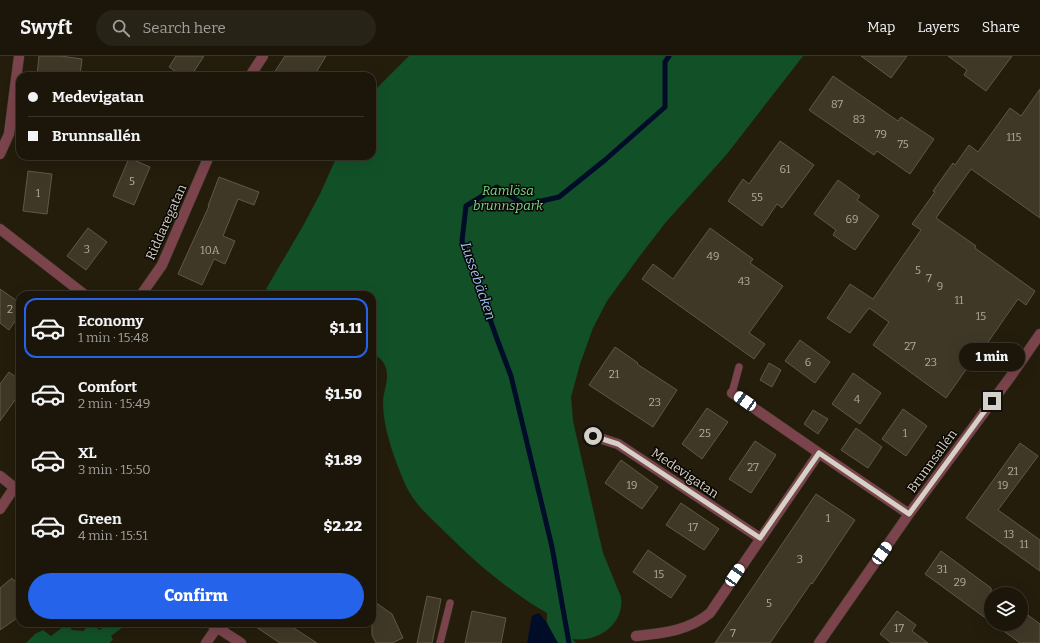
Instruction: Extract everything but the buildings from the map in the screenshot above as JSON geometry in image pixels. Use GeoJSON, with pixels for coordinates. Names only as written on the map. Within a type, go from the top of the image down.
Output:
{"type":"FeatureCollection","features":[{"type":"Feature","properties":{"kind":"street"},"geometry":{"type":"LineString","coordinates":[[17,72],[19,56]]}},
{"type":"Feature","properties":{"kind":"street"},"geometry":{"type":"LineString","coordinates":[[253,72],[263,56]]}},
{"type":"Feature","properties":{"kind":"street"},"geometry":{"type":"LineString","coordinates":[[0,154],[9,134],[16,79]]}},
{"type":"Feature","properties":{"kind":"street","name":"Riddaregatan"},"geometry":{"type":"LineString","coordinates":[[144,291],[162,265],[207,160]]}},
{"type":"Feature","properties":{"kind":"street"},"geometry":{"type":"LineString","coordinates":[[0,230],[80,291]]}},
{"type":"Feature","properties":{"kind":"street","name":"Brunnsallén"},"geometry":{"type":"LineString","coordinates":[[819,643],[909,514],[1011,376],[1040,334]]}},
{"type":"Feature","properties":{"kind":"street"},"geometry":{"type":"LineString","coordinates":[[732,392],[909,514]]}},
{"type":"Feature","properties":{"kind":"street","name":"Medevigatan"},"geometry":{"type":"LineString","coordinates":[[593,436],[618,444],[760,538]]}},
{"type":"Feature","properties":{"kind":"street"},"geometry":{"type":"LineString","coordinates":[[636,636],[666,632],[689,626],[700,621],[710,612],[819,453]]}},
{"type":"Feature","properties":{"kind":"street"},"geometry":{"type":"LineString","coordinates":[[0,476],[16,489]]}},
{"type":"Feature","properties":{"kind":"street"},"geometry":{"type":"LineString","coordinates":[[0,509],[16,491]]}},
{"type":"Feature","properties":{"kind":"street"},"geometry":{"type":"LineString","coordinates":[[206,643],[214,627]]}},
{"type":"Feature","properties":{"kind":"street"},"geometry":{"type":"LineString","coordinates":[[220,627],[241,643]]}},
{"type":"Feature","properties":{"kind":"lane"},"geometry":{"type":"LineString","coordinates":[[732,392],[739,367]]}},
{"type":"Feature","properties":{"kind":"lane"},"geometry":{"type":"LineString","coordinates":[[440,643],[450,603]]}},
{"type":"Feature","properties":{"kind":"green space","name":"Ramlösa brunnspark"},"geometry":{"type":"Polygon","coordinates":[[[409,56],[803,56],[727,154],[666,222],[607,301],[593,328],[580,364],[571,397],[573,421],[603,553],[621,597],[621,606],[619,615],[615,622],[601,634],[592,638],[572,639],[576,643],[546,643],[547,613],[506,586],[481,565],[429,516],[410,493],[394,455],[385,423],[383,401],[387,381],[387,372],[382,361],[376,355],[376,291],[270,291],[266,289],[303,226],[320,194],[335,160],[376,160],[376,89],[409,56]]]}},
{"type":"Feature","properties":{"kind":"green space"},"geometry":{"type":"Polygon","coordinates":[[[63,627],[70,627],[72,630],[83,631],[88,627],[96,627],[99,630],[105,627],[123,627],[111,636],[113,640],[109,643],[26,643],[35,634],[43,630],[51,636],[63,627]]]}},
{"type":"Feature","properties":{"kind":"water"},"geometry":{"type":"Polygon","coordinates":[[[539,613],[547,623],[558,643],[527,643],[532,616],[539,613]]]}},
{"type":"Feature","properties":{"kind":"waterway","name":"Lussebäcken"},"geometry":{"type":"LineString","coordinates":[[569,643],[552,547],[511,376],[462,241],[466,206],[497,187],[524,205],[559,197],[605,160],[665,107],[665,62],[669,56]]}},
{"type":"Feature","properties":{"kind":"route"},"geometry":{"type":"LineString","coordinates":[[593,436],[618,444],[760,538],[819,453],[909,514],[992,401]]}}]}
